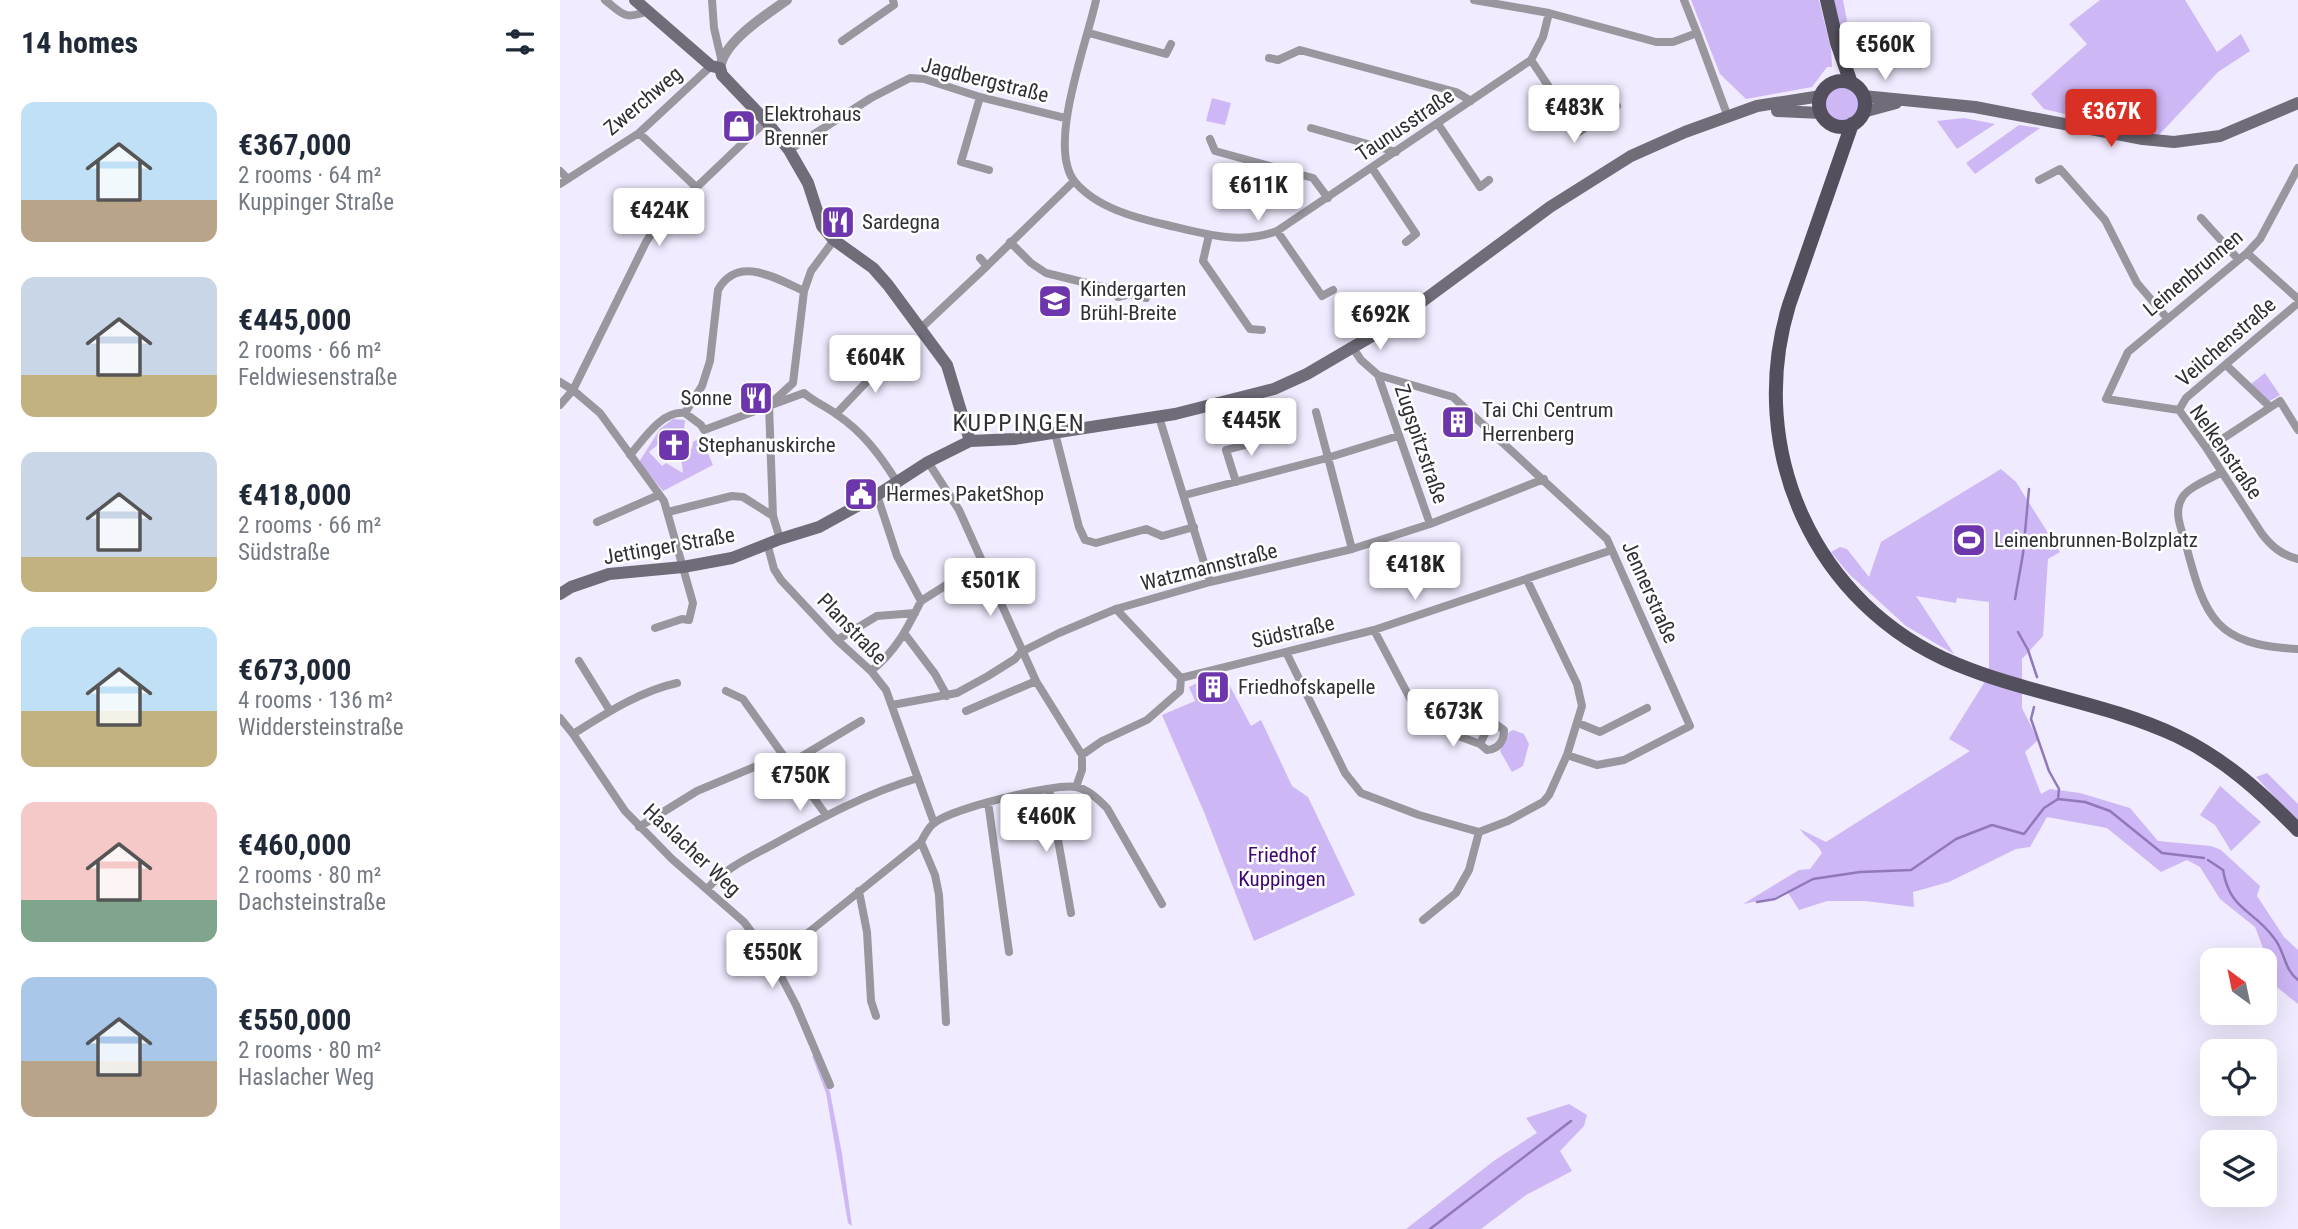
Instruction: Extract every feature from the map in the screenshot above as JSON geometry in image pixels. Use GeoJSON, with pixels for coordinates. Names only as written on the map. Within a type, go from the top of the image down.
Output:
{"type":"FeatureCollection","features":[{"type":"Feature","properties":{"kind":"main road"},"geometry":{"type":"LineString","coordinates":[[635,0],[717,64],[722,75],[766,121],[789,150],[804,175],[822,226],[834,240],[873,268],[947,365],[970,441],[1014,439],[1159,417],[1274,389],[1307,374],[1403,317],[1506,238],[1602,173],[1662,141],[1757,106],[1821,96]]}},
{"type":"Feature","properties":{"kind":"main road"},"geometry":{"type":"LineString","coordinates":[[1827,0],[1837,43],[1851,83],[1863,96],[1975,107],[2143,139],[2174,142],[2220,136],[2298,103]]}},
{"type":"Feature","properties":{"kind":"main road"},"geometry":{"type":"LineString","coordinates":[[1833,83],[1837,43]]}},
{"type":"Feature","properties":{"kind":"main road"},"geometry":{"type":"LineString","coordinates":[[1821,113],[1821,96],[1824,90],[1833,83],[1851,83]]}},
{"type":"Feature","properties":{"kind":"main road"},"geometry":{"type":"LineString","coordinates":[[1863,96],[1863,112]]}},
{"type":"Feature","properties":{"kind":"main road"},"geometry":{"type":"LineString","coordinates":[[1903,101],[1863,112],[1852,124],[1789,304],[1777,362],[1775,389],[1778,433],[1785,468],[1797,504],[1816,542],[1831,566],[1858,598],[1915,644],[1952,662],[2047,695],[2149,724],[2199,748],[2250,783],[2298,830]]}},
{"type":"Feature","properties":{"kind":"main road"},"geometry":{"type":"LineString","coordinates":[[1732,116],[1788,110],[1821,113],[1832,125],[1836,139],[1833,177]]}},
{"type":"Feature","properties":{"kind":"main road"},"geometry":{"type":"LineString","coordinates":[[1832,125],[1844,127],[1852,124]]}},
{"type":"Feature","properties":{"kind":"main road","name":"Jettinger Straße"},"geometry":{"type":"LineString","coordinates":[[560,594],[571,587],[609,575],[683,567],[732,558],[819,527],[877,495],[928,462],[970,441]]}},
{"type":"Feature","properties":{"kind":"street"},"geometry":{"type":"LineString","coordinates":[[605,0],[625,16],[632,17],[648,11]]}},
{"type":"Feature","properties":{"kind":"street"},"geometry":{"type":"LineString","coordinates":[[712,0],[717,64]]}},
{"type":"Feature","properties":{"kind":"street"},"geometry":{"type":"LineString","coordinates":[[717,64],[748,28],[788,0]]}},
{"type":"Feature","properties":{"kind":"street"},"geometry":{"type":"LineString","coordinates":[[842,41],[894,5],[893,0]]}},
{"type":"Feature","properties":{"kind":"street"},"geometry":{"type":"LineString","coordinates":[[920,329],[1074,181],[1063,152],[1065,118],[1096,0]]}},
{"type":"Feature","properties":{"kind":"street"},"geometry":{"type":"LineString","coordinates":[[1474,0],[1549,13],[1656,42],[1673,42],[1697,33]]}},
{"type":"Feature","properties":{"kind":"street"},"geometry":{"type":"LineString","coordinates":[[1684,0],[1732,116]]}},
{"type":"Feature","properties":{"kind":"street"},"geometry":{"type":"LineString","coordinates":[[1549,13],[1543,37],[1531,60],[1579,132],[1617,106],[1611,96]]}},
{"type":"Feature","properties":{"kind":"street"},"geometry":{"type":"LineString","coordinates":[[1089,33],[1166,54],[1171,44]]}},
{"type":"Feature","properties":{"kind":"street"},"geometry":{"type":"LineString","coordinates":[[1269,58],[1278,60],[1300,50],[1457,92],[1471,101]]}},
{"type":"Feature","properties":{"kind":"street","name":"Taunusstraße"},"geometry":{"type":"LineString","coordinates":[[1074,181],[1105,204],[1136,218],[1209,236],[1231,239],[1259,238],[1277,231],[1328,198],[1531,60]]}},
{"type":"Feature","properties":{"kind":"street","name":"Zwerchweg"},"geometry":{"type":"LineString","coordinates":[[564,181],[639,133],[717,64]]}},
{"type":"Feature","properties":{"kind":"street","name":"Jagdbergstraße"},"geometry":{"type":"LineString","coordinates":[[789,150],[872,98],[910,78],[924,79],[980,97],[1065,118]]}},
{"type":"Feature","properties":{"kind":"street"},"geometry":{"type":"LineString","coordinates":[[980,97],[961,162],[989,170]]}},
{"type":"Feature","properties":{"kind":"street"},"geometry":{"type":"LineString","coordinates":[[560,405],[573,390],[657,225],[766,121]]}},
{"type":"Feature","properties":{"kind":"street"},"geometry":{"type":"LineString","coordinates":[[1438,124],[1480,187],[1489,180]]}},
{"type":"Feature","properties":{"kind":"street"},"geometry":{"type":"LineString","coordinates":[[1311,128],[1396,152]]}},
{"type":"Feature","properties":{"kind":"street"},"geometry":{"type":"LineString","coordinates":[[639,133],[696,187]]}},
{"type":"Feature","properties":{"kind":"street"},"geometry":{"type":"LineString","coordinates":[[1210,139],[1215,151],[1313,177],[1328,198]]}},
{"type":"Feature","properties":{"kind":"street","name":"Leinenbrunnen"},"geometry":{"type":"LineString","coordinates":[[2106,399],[2129,352],[2247,253],[2260,239],[2298,168]]}},
{"type":"Feature","properties":{"kind":"street"},"geometry":{"type":"LineString","coordinates":[[1372,169],[1416,234],[1406,242]]}},
{"type":"Feature","properties":{"kind":"street"},"geometry":{"type":"LineString","coordinates":[[2039,180],[2060,169],[2105,220],[2137,283],[2167,318]]}},
{"type":"Feature","properties":{"kind":"street"},"geometry":{"type":"LineString","coordinates":[[560,171],[564,181]]}},
{"type":"Feature","properties":{"kind":"street"},"geometry":{"type":"LineString","coordinates":[[2202,218],[2238,259]]}},
{"type":"Feature","properties":{"kind":"street"},"geometry":{"type":"LineString","coordinates":[[1277,231],[1322,296],[1333,290]]}},
{"type":"Feature","properties":{"kind":"street"},"geometry":{"type":"LineString","coordinates":[[1209,236],[1203,261],[1250,329],[1262,330]]}},
{"type":"Feature","properties":{"kind":"street"},"geometry":{"type":"LineString","coordinates":[[769,405],[793,383],[804,291],[811,271],[834,240]]}},
{"type":"Feature","properties":{"kind":"street"},"geometry":{"type":"LineString","coordinates":[[1010,242],[1031,263],[1046,273],[1111,289],[1118,296],[1130,294],[1146,298]]}},
{"type":"Feature","properties":{"kind":"street"},"geometry":{"type":"LineString","coordinates":[[2247,253],[2298,301]]}},
{"type":"Feature","properties":{"kind":"street"},"geometry":{"type":"LineString","coordinates":[[980,258],[987,266]]}},
{"type":"Feature","properties":{"kind":"street"},"geometry":{"type":"LineString","coordinates":[[685,413],[702,386],[710,360],[718,290],[724,280],[733,274],[757,271],[804,291]]}},
{"type":"Feature","properties":{"kind":"street","name":"Veilchenstraße"},"geometry":{"type":"LineString","coordinates":[[2179,410],[2186,398],[2298,301]]}},
{"type":"Feature","properties":{"kind":"street"},"geometry":{"type":"LineString","coordinates":[[1353,348],[1361,360],[1378,375]]}},
{"type":"Feature","properties":{"kind":"street"},"geometry":{"type":"LineString","coordinates":[[836,414],[892,355]]}},
{"type":"Feature","properties":{"kind":"street"},"geometry":{"type":"LineString","coordinates":[[2226,365],[2270,407]]}},
{"type":"Feature","properties":{"kind":"street","name":"Zugspitzstraße"},"geometry":{"type":"LineString","coordinates":[[1378,375],[1430,524]]}},
{"type":"Feature","properties":{"kind":"street","name":"Jennerstraße"},"geometry":{"type":"LineString","coordinates":[[1378,375],[1453,397],[1607,539],[1690,726],[1623,760],[1597,765],[1567,755]]}},
{"type":"Feature","properties":{"kind":"street"},"geometry":{"type":"LineString","coordinates":[[560,382],[600,412],[659,495],[668,512],[693,603],[689,620],[682,618],[655,628]]}},
{"type":"Feature","properties":{"kind":"street"},"geometry":{"type":"LineString","coordinates":[[793,383],[866,438],[879,452],[897,482]]}},
{"type":"Feature","properties":{"kind":"street"},"geometry":{"type":"LineString","coordinates":[[630,455],[666,417],[675,412],[685,413],[704,430],[804,393]]}},
{"type":"Feature","properties":{"kind":"street","name":"Nelkenstraße"},"geometry":{"type":"LineString","coordinates":[[2106,399],[2179,410],[2222,472],[2252,522],[2271,545],[2298,559]]}},
{"type":"Feature","properties":{"kind":"street"},"geometry":{"type":"LineString","coordinates":[[2207,449],[2280,401],[2298,430]]}},
{"type":"Feature","properties":{"kind":"street","name":"Planstraße"},"geometry":{"type":"LineString","coordinates":[[769,405],[774,569],[781,580],[838,640],[871,671],[886,691],[934,823]]}},
{"type":"Feature","properties":{"kind":"street"},"geometry":{"type":"LineString","coordinates":[[1316,412],[1352,549]]}},
{"type":"Feature","properties":{"kind":"street"},"geometry":{"type":"LineString","coordinates":[[1159,417],[1210,582]]}},
{"type":"Feature","properties":{"kind":"street"},"geometry":{"type":"LineString","coordinates":[[1055,433],[1079,527],[1086,540],[1096,543],[1146,529],[1162,536],[1194,527]]}},
{"type":"Feature","properties":{"kind":"street"},"geometry":{"type":"LineString","coordinates":[[1237,482],[1226,450],[1253,443],[1262,435]]}},
{"type":"Feature","properties":{"kind":"street"},"geometry":{"type":"LineString","coordinates":[[1185,495],[1327,458],[1398,436]]}},
{"type":"Feature","properties":{"kind":"street"},"geometry":{"type":"LineString","coordinates":[[928,462],[959,510],[1036,681],[1082,755],[1082,770],[1076,787]]}},
{"type":"Feature","properties":{"kind":"street"},"geometry":{"type":"LineString","coordinates":[[2222,472],[2184,495],[2177,512],[2203,603],[2219,624],[2230,632],[2262,646],[2298,649]]}},
{"type":"Feature","properties":{"kind":"street","name":"Watzmannstraße"},"geometry":{"type":"LineString","coordinates":[[892,705],[947,696],[971,687],[1021,652],[1116,609],[1210,582],[1352,549],[1430,524],[1544,480]]}},
{"type":"Feature","properties":{"kind":"street"},"geometry":{"type":"LineString","coordinates":[[597,522],[659,495]]}},
{"type":"Feature","properties":{"kind":"street"},"geometry":{"type":"LineString","coordinates":[[877,495],[897,556],[921,601]]}},
{"type":"Feature","properties":{"kind":"street"},"geometry":{"type":"LineString","coordinates":[[668,512],[732,496],[743,497],[773,516]]}},
{"type":"Feature","properties":{"kind":"street","name":"Südstraße"},"geometry":{"type":"LineString","coordinates":[[1181,678],[1374,631],[1612,550]]}},
{"type":"Feature","properties":{"kind":"street"},"geometry":{"type":"LineString","coordinates":[[871,671],[888,657],[921,601],[981,563]]}},
{"type":"Feature","properties":{"kind":"street"},"geometry":{"type":"LineString","coordinates":[[1286,652],[1345,774],[1361,793],[1419,815],[1479,832],[1508,821],[1543,802],[1555,785],[1582,706],[1577,684],[1527,580]]}},
{"type":"Feature","properties":{"kind":"street"},"geometry":{"type":"LineString","coordinates":[[1082,755],[1156,713],[1180,691],[1181,678],[1116,609]]}},
{"type":"Feature","properties":{"kind":"street"},"geometry":{"type":"LineString","coordinates":[[838,640],[877,615],[915,613]]}},
{"type":"Feature","properties":{"kind":"street"},"geometry":{"type":"LineString","coordinates":[[1374,631],[1423,723],[1480,744]]}},
{"type":"Feature","properties":{"kind":"street"},"geometry":{"type":"LineString","coordinates":[[904,633],[947,696]]}},
{"type":"Feature","properties":{"kind":"street"},"geometry":{"type":"LineString","coordinates":[[579,661],[610,711]]}},
{"type":"Feature","properties":{"kind":"street"},"geometry":{"type":"LineString","coordinates":[[967,710],[1036,681]]}},
{"type":"Feature","properties":{"kind":"street"},"geometry":{"type":"LineString","coordinates":[[573,734],[610,711],[677,683]]}},
{"type":"Feature","properties":{"kind":"street"},"geometry":{"type":"LineString","coordinates":[[726,691],[743,699],[826,815]]}},
{"type":"Feature","properties":{"kind":"street"},"geometry":{"type":"LineString","coordinates":[[1578,723],[1600,732],[1647,708]]}},
{"type":"Feature","properties":{"kind":"street","name":"Haslacher Weg"},"geometry":{"type":"LineString","coordinates":[[560,718],[639,827],[744,922],[773,961],[796,1005],[830,1085]]}},
{"type":"Feature","properties":{"kind":"street"},"geometry":{"type":"LineString","coordinates":[[789,764],[861,721]]}},
{"type":"Feature","properties":{"kind":"street"},"geometry":{"type":"LineString","coordinates":[[639,827],[697,791],[783,755]]}},
{"type":"Feature","properties":{"kind":"street"},"geometry":{"type":"LineString","coordinates":[[707,889],[720,874],[826,815],[891,786],[918,778]]}},
{"type":"Feature","properties":{"kind":"street"},"geometry":{"type":"LineString","coordinates":[[773,961],[921,842],[934,823],[988,802],[1049,789],[1076,787],[1095,796],[1107,808],[1162,904]]}},
{"type":"Feature","properties":{"kind":"street"},"geometry":{"type":"LineString","coordinates":[[1049,789],[1071,913]]}},
{"type":"Feature","properties":{"kind":"street"},"geometry":{"type":"LineString","coordinates":[[988,802],[1009,953]]}},
{"type":"Feature","properties":{"kind":"street"},"geometry":{"type":"LineString","coordinates":[[1423,920],[1456,893],[1469,870],[1479,832]]}},
{"type":"Feature","properties":{"kind":"street"},"geometry":{"type":"LineString","coordinates":[[921,842],[935,875],[939,895],[946,1022]]}},
{"type":"Feature","properties":{"kind":"street"},"geometry":{"type":"LineString","coordinates":[[859,891],[867,932],[871,1001],[876,1016]]}},
{"type":"Feature","properties":{"kind":"green space"},"geometry":{"type":"Polygon","coordinates":[[[1691,0],[1819,0],[1831,49],[1832,67],[1827,67],[1812,87],[1746,99],[1720,74],[1691,0]]]}},
{"type":"Feature","properties":{"kind":"green space"},"geometry":{"type":"Polygon","coordinates":[[[1834,0],[1843,0],[1855,64],[1849,66],[1834,0]]]}},
{"type":"Feature","properties":{"kind":"green space"},"geometry":{"type":"Polygon","coordinates":[[[2100,0],[2185,0],[2217,52],[2241,34],[2250,51],[2218,72],[2158,136],[2044,109],[2031,94],[2087,44],[2069,24],[2100,0]]]}},
{"type":"Feature","properties":{"kind":"green space"},"geometry":{"type":"Polygon","coordinates":[[[1842,86],[1855,92],[1861,105],[1855,118],[1842,124],[1829,118],[1823,105],[1829,92],[1842,86]]]}},
{"type":"Feature","properties":{"kind":"green space"},"geometry":{"type":"Polygon","coordinates":[[[1212,98],[1231,103],[1225,125],[1206,121],[1212,98]]]}},
{"type":"Feature","properties":{"kind":"green space"},"geometry":{"type":"Polygon","coordinates":[[[1964,118],[1995,124],[1957,149],[1937,121],[1964,118]]]}},
{"type":"Feature","properties":{"kind":"green space"},"geometry":{"type":"Polygon","coordinates":[[[2019,125],[2040,128],[1975,174],[1966,163],[2019,125]]]}},
{"type":"Feature","properties":{"kind":"green space"},"geometry":{"type":"Polygon","coordinates":[[[2265,373],[2280,395],[2268,402],[2251,384],[2265,373]]]}},
{"type":"Feature","properties":{"kind":"green space"},"geometry":{"type":"Polygon","coordinates":[[[673,419],[685,420],[684,430],[678,430],[668,436],[649,452],[662,466],[666,463],[683,473],[681,457],[692,448],[693,442],[701,437],[713,465],[663,491],[639,462],[660,429],[673,419]]]}},
{"type":"Feature","properties":{"kind":"green space"},"geometry":{"type":"Polygon","coordinates":[[[2001,469],[2016,482],[2060,552],[2048,559],[2043,636],[2022,659],[2022,708],[2038,740],[2025,752],[2041,794],[2050,789],[2080,793],[2130,808],[2158,841],[2211,846],[2221,850],[2260,886],[2257,896],[2284,937],[2298,950],[2298,1004],[2277,987],[2277,948],[2263,948],[2255,927],[2220,899],[2200,867],[2187,860],[2161,872],[2107,828],[2047,817],[2030,847],[2016,849],[1949,882],[1913,892],[1914,907],[1865,901],[1827,901],[1799,910],[1787,891],[1774,898],[1743,904],[1799,870],[1810,869],[1822,853],[1800,829],[1826,842],[1970,751],[1949,739],[1989,675],[1989,602],[1957,598],[1956,603],[1916,596],[1954,654],[1906,626],[1848,573],[1831,552],[1840,547],[1847,549],[1869,577],[1881,542],[2001,469]]]}},
{"type":"Feature","properties":{"kind":"green space","name":"Friedhof Kuppingen"},"geometry":{"type":"Polygon","coordinates":[[[1223,673],[1251,726],[1261,720],[1292,786],[1308,797],[1355,895],[1254,941],[1204,812],[1162,715],[1195,701],[1189,687],[1223,673]]]}},
{"type":"Feature","properties":{"kind":"green space"},"geometry":{"type":"Polygon","coordinates":[[[1513,730],[1524,734],[1529,744],[1523,766],[1512,772],[1500,751],[1509,732],[1513,730]]]}},
{"type":"Feature","properties":{"kind":"green space"},"geometry":{"type":"Polygon","coordinates":[[[2267,773],[2298,804],[2298,822],[2256,777],[2267,773]]]}},
{"type":"Feature","properties":{"kind":"green space"},"geometry":{"type":"Polygon","coordinates":[[[2220,786],[2261,822],[2231,851],[2215,825],[2200,815],[2220,786]]]}},
{"type":"Feature","properties":{"kind":"green space"},"geometry":{"type":"Polygon","coordinates":[[[814,1055],[830,1092],[852,1226],[848,1223],[826,1093],[812,1056],[814,1055]]]}},
{"type":"Feature","properties":{"kind":"green space"},"geometry":{"type":"Polygon","coordinates":[[[1569,1104],[1587,1115],[1584,1126],[1560,1151],[1572,1171],[1526,1195],[1481,1229],[1406,1229],[1495,1160],[1537,1133],[1526,1118],[1569,1104]]]}},
{"type":"Feature","properties":{"kind":"waterway"},"geometry":{"type":"LineString","coordinates":[[2015,599],[2023,554],[2029,489]]}},
{"type":"Feature","properties":{"kind":"waterway"},"geometry":{"type":"LineString","coordinates":[[2018,632],[2028,650],[2037,677]]}},
{"type":"Feature","properties":{"kind":"waterway"},"geometry":{"type":"LineString","coordinates":[[2034,707],[2031,719],[2049,771],[2059,789],[2058,799]]}},
{"type":"Feature","properties":{"kind":"waterway"},"geometry":{"type":"LineString","coordinates":[[1757,902],[1775,899],[1813,879],[1860,872],[1911,870],[1956,839],[1992,825],[2024,834],[2044,808],[2058,799],[2085,802],[2110,811],[2162,853],[2204,858]]}},
{"type":"Feature","properties":{"kind":"waterway"},"geometry":{"type":"LineString","coordinates":[[2208,860],[2223,870],[2231,894],[2274,938],[2290,971],[2298,980]]}},
{"type":"Feature","properties":{"kind":"waterway"},"geometry":{"type":"LineString","coordinates":[[1430,1229],[1571,1121]]}},
{"type":"Feature","properties":{"kind":"place","name":"Elektrohaus Brenner"},"geometry":{"type":"Point","coordinates":[739,126]}},
{"type":"Feature","properties":{"kind":"place","name":"Sardegna"},"geometry":{"type":"Point","coordinates":[838,222]}},
{"type":"Feature","properties":{"kind":"place","name":"Kindergarten Brühl-Breite"},"geometry":{"type":"Point","coordinates":[1055,301]}},
{"type":"Feature","properties":{"kind":"place","name":"Sonne"},"geometry":{"type":"Point","coordinates":[756,398]}},
{"type":"Feature","properties":{"kind":"place","name":"Tai Chi Centrum Herrenberg"},"geometry":{"type":"Point","coordinates":[1458,422]}},
{"type":"Feature","properties":{"kind":"place","name":"Stephanuskirche"},"geometry":{"type":"Point","coordinates":[674,445]}},
{"type":"Feature","properties":{"kind":"place","name":"Hermes PaketShop"},"geometry":{"type":"Point","coordinates":[861,494]}},
{"type":"Feature","properties":{"kind":"place","name":"Leinenbrunnen-Bolzplatz"},"geometry":{"type":"Point","coordinates":[1969,540]}},
{"type":"Feature","properties":{"kind":"place","name":"Friedhofskapelle"},"geometry":{"type":"Point","coordinates":[1213,687]}},
{"type":"Feature","properties":{"kind":"district","name":"KUPPINGEN"},"geometry":{"type":"Point","coordinates":[1019,423]}}]}
